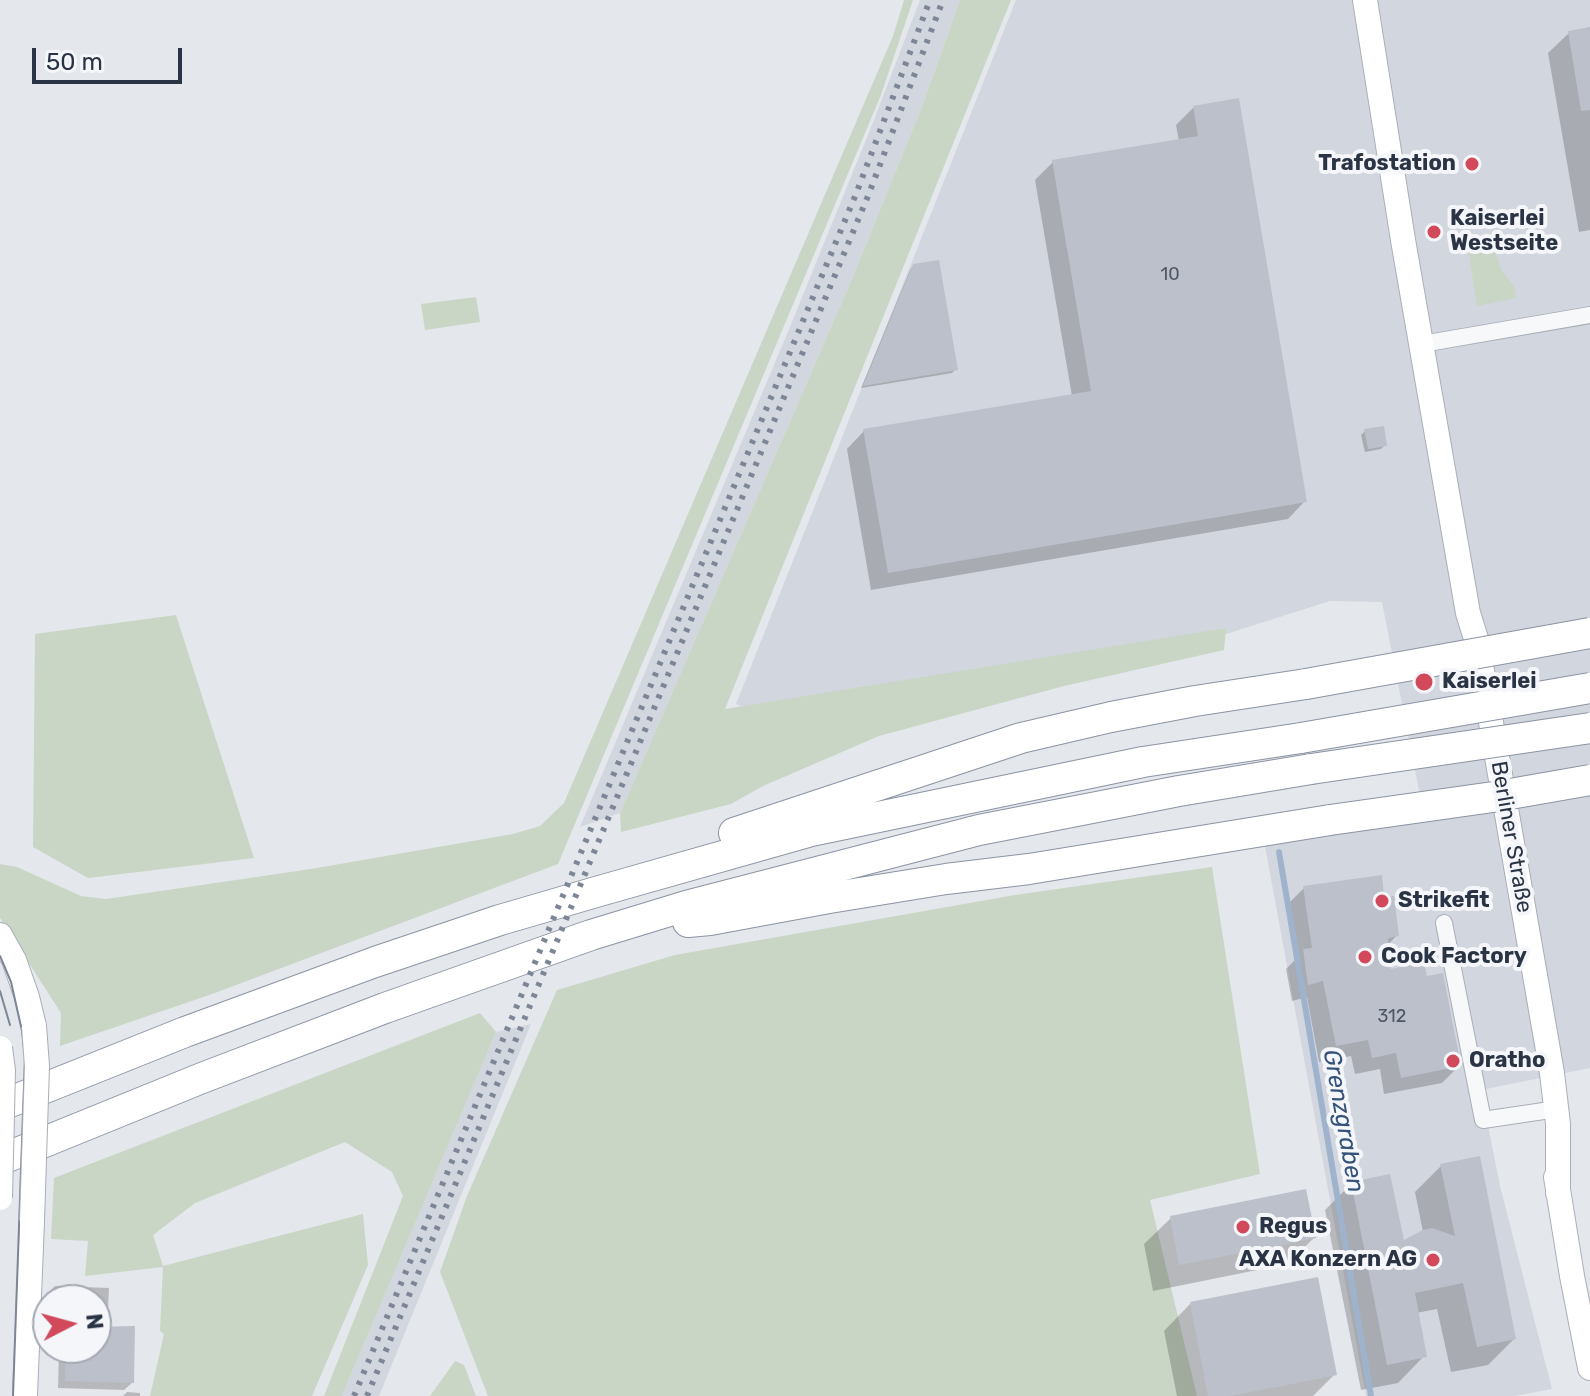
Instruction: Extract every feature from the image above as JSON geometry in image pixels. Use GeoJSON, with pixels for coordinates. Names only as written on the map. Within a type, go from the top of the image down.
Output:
{"type":"FeatureCollection","features":[{"type":"Feature","properties":{"kind":"highway"},"geometry":{"type":"LineString","coordinates":[[596,892],[725,836],[1021,738],[1111,717],[1590,633]]}},
{"type":"Feature","properties":{"kind":"highway"},"geometry":{"type":"LineString","coordinates":[[0,1106],[185,1032],[375,962],[500,920],[811,831],[1143,762],[1590,688]]}},
{"type":"Feature","properties":{"kind":"highway"},"geometry":{"type":"LineString","coordinates":[[0,1160],[385,1008],[606,930],[686,906],[979,830],[1179,791],[1590,728]]}},
{"type":"Feature","properties":{"kind":"highway"},"geometry":{"type":"LineString","coordinates":[[606,930],[710,920],[844,895],[1029,869],[1590,780]]}},
{"type":"Feature","properties":{"kind":"main road","name":"Berliner Straße"},"geometry":{"type":"LineString","coordinates":[[1365,0],[1468,613],[1477,642],[1551,1110],[1558,1193],[1590,1368]]}},
{"type":"Feature","properties":{"kind":"main road"},"geometry":{"type":"LineString","coordinates":[[0,935],[27,997],[34,1026],[37,1066],[25,1396]]}},
{"type":"Feature","properties":{"kind":"main road"},"geometry":{"type":"LineString","coordinates":[[0,1048],[3,1070],[0,1198]]}},
{"type":"Feature","properties":{"kind":"street"},"geometry":{"type":"LineString","coordinates":[[1422,344],[1590,315]]}},
{"type":"Feature","properties":{"kind":"street"},"geometry":{"type":"LineString","coordinates":[[1444,923],[1483,1120],[1551,1110]]}},
{"type":"Feature","properties":{"kind":"shaded area"},"geometry":{"type":"Polygon","coordinates":[[[920,0],[960,0],[923,104],[855,272],[620,813],[580,827],[792,322],[920,0]]]}},
{"type":"Feature","properties":{"kind":"shaded area"},"geometry":{"type":"Polygon","coordinates":[[[1016,0],[1590,0],[1590,1068],[1481,1090],[1500,1186],[1552,1389],[1515,1396],[1366,1396],[1265,846],[1425,821],[1382,602],[1330,601],[1201,642],[777,720],[736,704],[1016,0]]]}},
{"type":"Feature","properties":{"kind":"shaded area"},"geometry":{"type":"Polygon","coordinates":[[[531,1024],[379,1396],[342,1396],[496,1032],[531,1024]]]}},
{"type":"Feature","properties":{"kind":"green space"},"geometry":{"type":"Polygon","coordinates":[[[904,0],[913,0],[881,95],[558,864],[215,993],[60,1046],[61,1013],[0,918],[0,864],[17,867],[81,896],[106,899],[311,869],[513,834],[540,826],[564,803],[893,36],[904,0]]]}},
{"type":"Feature","properties":{"kind":"green space"},"geometry":{"type":"Polygon","coordinates":[[[960,0],[1011,0],[725,709],[1226,628],[1224,650],[1064,686],[879,736],[763,786],[731,804],[621,832],[620,813],[855,272],[923,104],[960,0]]]}},
{"type":"Feature","properties":{"kind":"green space"},"geometry":{"type":"Polygon","coordinates":[[[1490,237],[1502,271],[1514,286],[1516,298],[1477,306],[1467,241],[1490,237]]]}},
{"type":"Feature","properties":{"kind":"green space"},"geometry":{"type":"Polygon","coordinates":[[[476,297],[480,322],[425,330],[421,304],[476,297]]]}},
{"type":"Feature","properties":{"kind":"green space"},"geometry":{"type":"Polygon","coordinates":[[[176,615],[254,858],[88,878],[33,847],[35,634],[176,615]]]}},
{"type":"Feature","properties":{"kind":"green space"},"geometry":{"type":"Polygon","coordinates":[[[1212,867],[1260,1174],[1150,1200],[1197,1396],[488,1396],[440,1272],[467,1196],[557,990],[675,955],[1015,895],[1212,867]]]}},
{"type":"Feature","properties":{"kind":"green space"},"geometry":{"type":"Polygon","coordinates":[[[480,1013],[496,1032],[342,1396],[324,1396],[403,1196],[392,1172],[345,1142],[195,1203],[153,1235],[163,1266],[363,1214],[368,1265],[312,1396],[150,1396],[164,1334],[160,1331],[163,1267],[85,1276],[88,1241],[51,1239],[54,1178],[480,1013]]]}},
{"type":"Feature","properties":{"kind":"green space"},"geometry":{"type":"Polygon","coordinates":[[[455,1361],[464,1365],[476,1396],[430,1396],[455,1361]]]}},
{"type":"Feature","properties":{"kind":"building"},"geometry":{"type":"Polygon","coordinates":[[[1590,27],[1590,110],[1581,111],[1568,31],[1590,27]]]}},
{"type":"Feature","properties":{"kind":"building"},"geometry":{"type":"Polygon","coordinates":[[[1239,98],[1307,502],[888,573],[863,429],[1091,391],[1052,160],[1198,136],[1193,106],[1239,98]]]}},
{"type":"Feature","properties":{"kind":"building"},"geometry":{"type":"Polygon","coordinates":[[[939,260],[958,370],[863,386],[913,264],[939,260]]]}},
{"type":"Feature","properties":{"kind":"building"},"geometry":{"type":"Polygon","coordinates":[[[1384,426],[1387,446],[1368,449],[1364,429],[1384,426]]]}},
{"type":"Feature","properties":{"kind":"building"},"geometry":{"type":"Polygon","coordinates":[[[1382,875],[1384,897],[1394,896],[1399,936],[1388,938],[1391,969],[1424,962],[1427,976],[1443,973],[1461,1066],[1401,1078],[1396,1053],[1372,1058],[1368,1040],[1336,1046],[1323,981],[1308,985],[1303,949],[1312,948],[1303,886],[1382,875]]]}},
{"type":"Feature","properties":{"kind":"building","name":"AXA Konzern AG"},"geometry":{"type":"Polygon","coordinates":[[[1480,1156],[1516,1339],[1477,1347],[1463,1283],[1415,1293],[1427,1357],[1387,1365],[1351,1182],[1390,1174],[1404,1240],[1432,1228],[1455,1236],[1440,1164],[1480,1156]]]}},
{"type":"Feature","properties":{"kind":"building","name":"Regus"},"geometry":{"type":"Polygon","coordinates":[[[1306,1189],[1316,1238],[1179,1265],[1170,1216],[1306,1189]]]}},
{"type":"Feature","properties":{"kind":"building"},"geometry":{"type":"Polygon","coordinates":[[[1318,1277],[1337,1375],[1230,1396],[1208,1396],[1190,1302],[1318,1277]]]}},
{"type":"Feature","properties":{"kind":"building"},"geometry":{"type":"Polygon","coordinates":[[[135,1326],[134,1383],[65,1381],[66,1364],[112,1364],[112,1327],[135,1326]]]}},
{"type":"Feature","properties":{"kind":"waterway","name":"Grenzgraben"},"geometry":{"type":"LineString","coordinates":[[1279,852],[1371,1396]]}},
{"type":"Feature","properties":{"kind":"tram line"},"geometry":{"type":"LineString","coordinates":[[0,956],[11,982],[25,1057],[13,1396]]}},
{"type":"Feature","properties":{"kind":"tram line"},"geometry":{"type":"LineString","coordinates":[[0,991],[10,1025]]}},
{"type":"Feature","properties":{"kind":"railway"},"geometry":{"type":"LineString","coordinates":[[354,1396],[856,194],[930,0]]}},
{"type":"Feature","properties":{"kind":"railway"},"geometry":{"type":"LineString","coordinates":[[367,1396],[868,196],[943,0]]}},
{"type":"Feature","properties":{"kind":"place","name":"Trafostation"},"geometry":{"type":"Point","coordinates":[1472,164]}},
{"type":"Feature","properties":{"kind":"place","name":"Kaiserlei Westseite"},"geometry":{"type":"Point","coordinates":[1434,232]}},
{"type":"Feature","properties":{"kind":"place","name":"Kaiserlei"},"geometry":{"type":"Point","coordinates":[1424,682]}},
{"type":"Feature","properties":{"kind":"place","name":"Strikefit"},"geometry":{"type":"Point","coordinates":[1382,901]}},
{"type":"Feature","properties":{"kind":"place","name":"Cook Factory"},"geometry":{"type":"Point","coordinates":[1365,957]}},
{"type":"Feature","properties":{"kind":"place","name":"Oratho"},"geometry":{"type":"Point","coordinates":[1453,1061]}},
{"type":"Feature","properties":{"kind":"place","name":"Regus"},"geometry":{"type":"Point","coordinates":[1243,1227]}},
{"type":"Feature","properties":{"kind":"place","name":"AXA Konzern AG"},"geometry":{"type":"Point","coordinates":[1433,1260]}}]}
